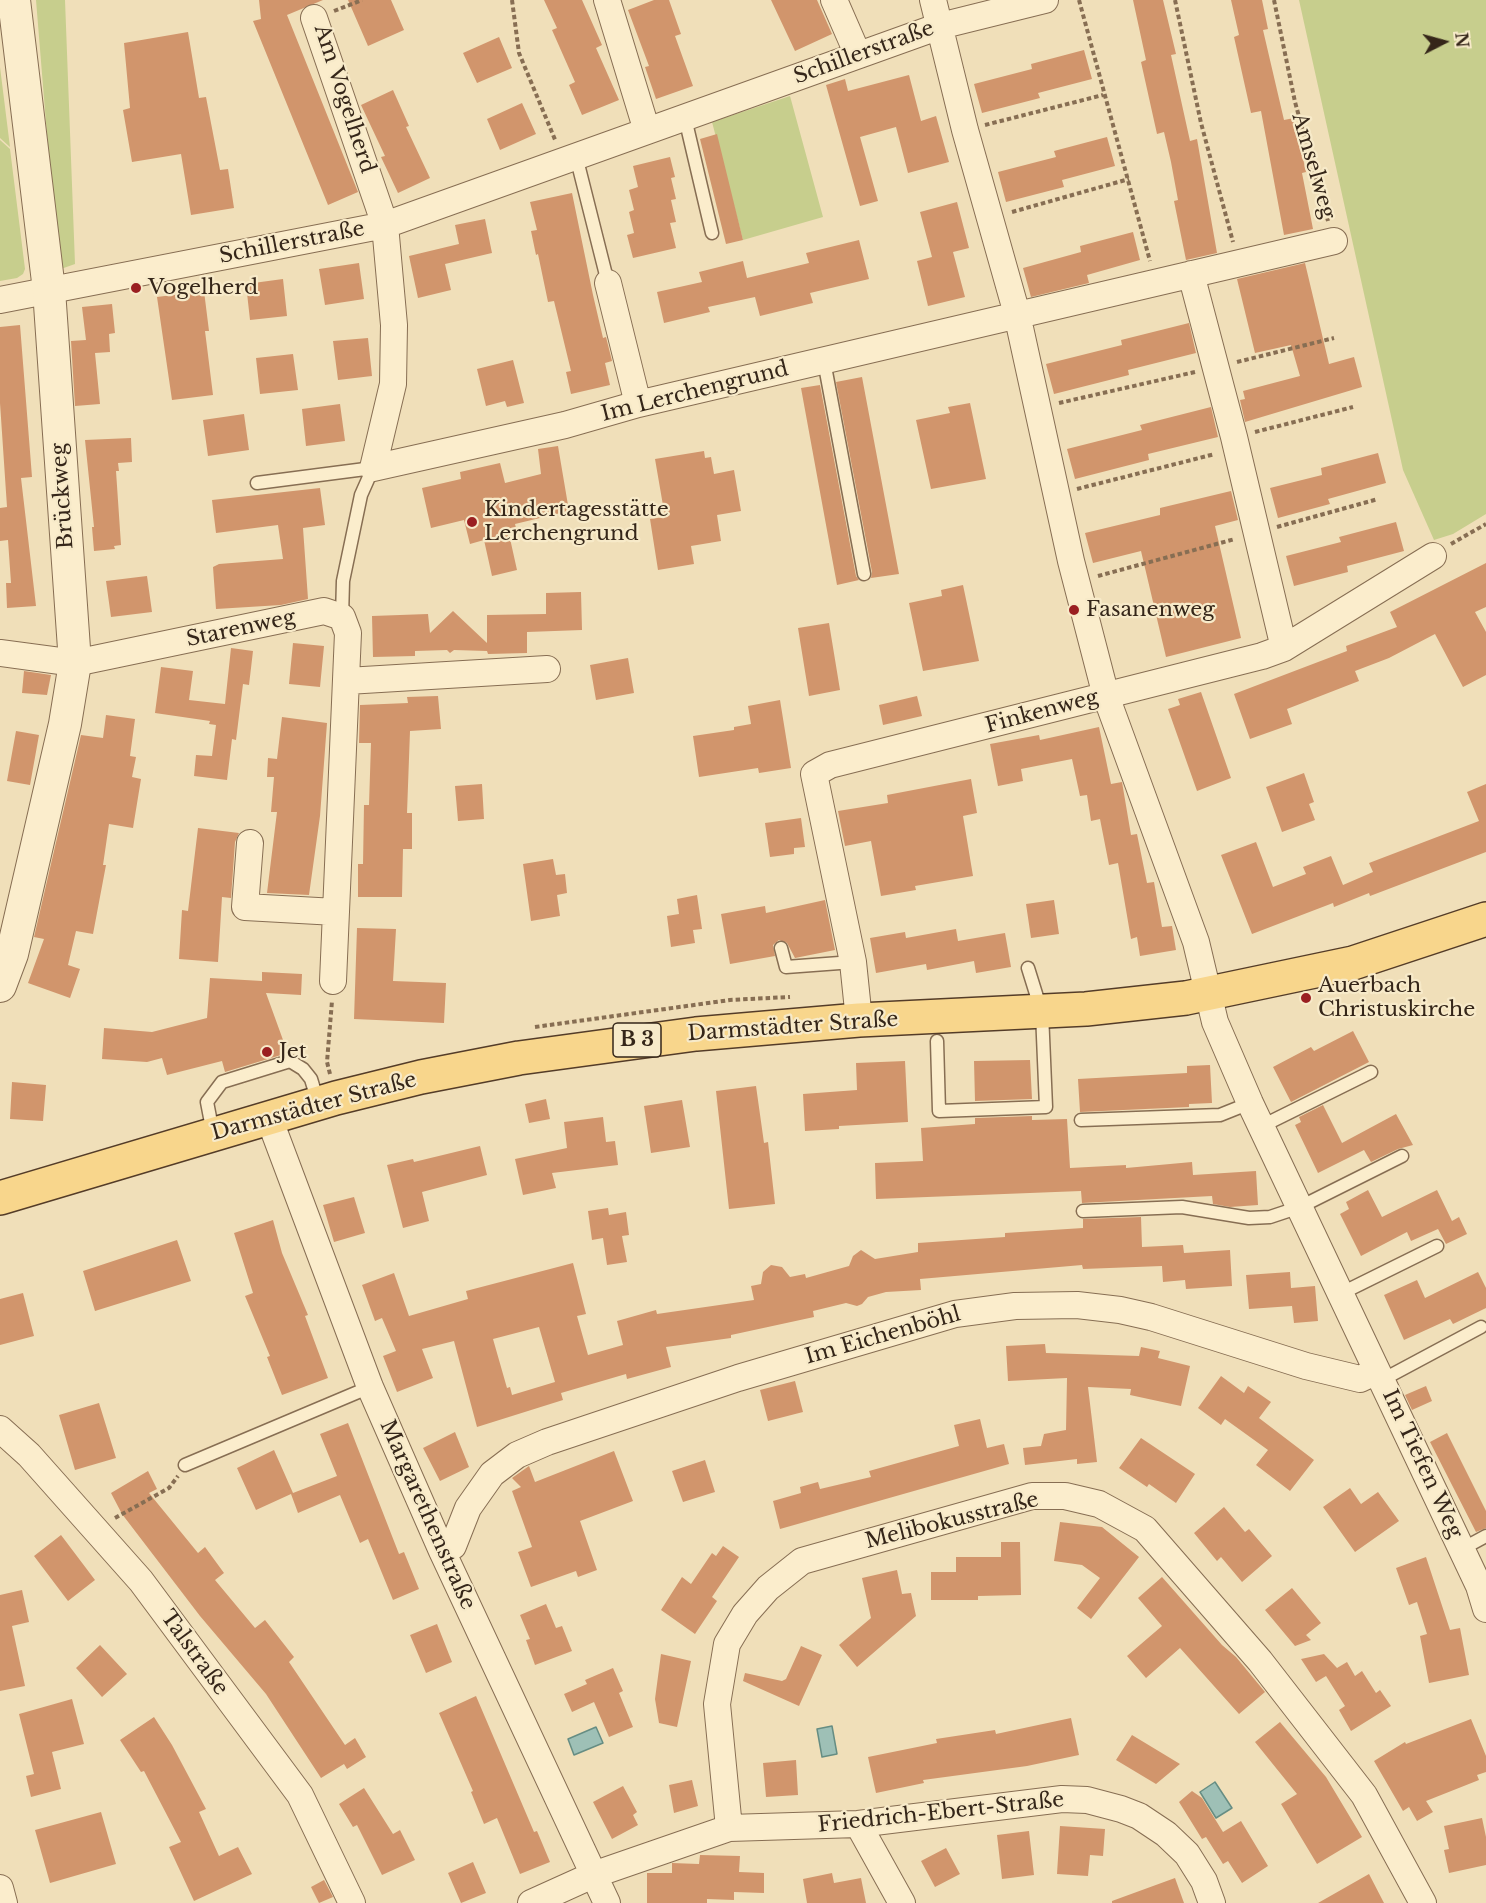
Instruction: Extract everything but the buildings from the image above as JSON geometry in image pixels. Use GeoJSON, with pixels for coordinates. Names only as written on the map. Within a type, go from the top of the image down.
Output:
{"type":"FeatureCollection","features":[{"type":"Feature","properties":{"kind":"main road","name":"Darmstädter Straße"},"geometry":{"type":"LineString","coordinates":[[0,1198],[327,1100],[443,1073],[629,1041],[859,1020],[1042,1012],[1131,1005],[1209,994],[1353,963],[1486,919]]}},
{"type":"Feature","properties":{"kind":"street","name":"Brückweg"},"geometry":{"type":"LineString","coordinates":[[0,986],[18,931],[65,724],[75,663],[49,290],[14,0]]}},
{"type":"Feature","properties":{"kind":"street"},"geometry":{"type":"LineString","coordinates":[[607,0],[647,131]]}},
{"type":"Feature","properties":{"kind":"street"},"geometry":{"type":"LineString","coordinates":[[834,0],[858,55]]}},
{"type":"Feature","properties":{"kind":"street"},"geometry":{"type":"LineString","coordinates":[[933,0],[965,130],[1017,314],[1077,582],[1106,696],[1196,942],[1209,994]]}},
{"type":"Feature","properties":{"kind":"street","name":"Schillerstraße"},"geometry":{"type":"LineString","coordinates":[[0,300],[385,225],[940,26],[1046,0]]}},
{"type":"Feature","properties":{"kind":"street","name":"Am Vogelherd"},"geometry":{"type":"LineString","coordinates":[[314,18],[385,225]]}},
{"type":"Feature","properties":{"kind":"street"},"geometry":{"type":"LineString","coordinates":[[373,468],[393,384],[394,325],[385,225]]}},
{"type":"Feature","properties":{"kind":"street","name":"Amselweg"},"geometry":{"type":"LineString","coordinates":[[1017,314],[1334,241]]}},
{"type":"Feature","properties":{"kind":"street"},"geometry":{"type":"LineString","coordinates":[[1191,274],[1235,443],[1284,648]]}},
{"type":"Feature","properties":{"kind":"street"},"geometry":{"type":"LineString","coordinates":[[608,283],[638,404]]}},
{"type":"Feature","properties":{"kind":"street","name":"Im Lerchengrund"},"geometry":{"type":"LineString","coordinates":[[373,468],[565,425],[638,404],[1017,314]]}},
{"type":"Feature","properties":{"kind":"street","name":"Finkenweg"},"geometry":{"type":"LineString","coordinates":[[859,1020],[853,962],[814,774],[830,765],[1106,696],[1284,648],[1433,556]]}},
{"type":"Feature","properties":{"kind":"street","name":"Starenweg"},"geometry":{"type":"LineString","coordinates":[[0,653],[75,663],[324,611],[342,617]]}},
{"type":"Feature","properties":{"kind":"street"},"geometry":{"type":"LineString","coordinates":[[333,981],[347,681],[348,633],[342,617]]}},
{"type":"Feature","properties":{"kind":"street"},"geometry":{"type":"LineString","coordinates":[[347,681],[547,669]]}},
{"type":"Feature","properties":{"kind":"street"},"geometry":{"type":"LineString","coordinates":[[250,843],[245,907],[336,912]]}},
{"type":"Feature","properties":{"kind":"street","name":"Im Tiefen Weg"},"geometry":{"type":"LineString","coordinates":[[1209,994],[1215,1022],[1250,1103],[1462,1549],[1479,1586],[1486,1609]]}},
{"type":"Feature","properties":{"kind":"street","name":"Margarethenstraße"},"geometry":{"type":"LineString","coordinates":[[269,1118],[370,1387],[442,1551],[607,1903]]}},
{"type":"Feature","properties":{"kind":"street","name":"Im Eichenböhl"},"geometry":{"type":"LineString","coordinates":[[442,1551],[453,1545],[468,1508],[492,1474],[517,1455],[548,1442],[738,1378],[955,1314],[1015,1306],[1077,1305],[1109,1309],[1151,1317],[1306,1366],[1360,1379],[1380,1375]]}},
{"type":"Feature","properties":{"kind":"street","name":"Talstraße"},"geometry":{"type":"LineString","coordinates":[[0,1429],[29,1455],[141,1581],[300,1795],[352,1903]]}},
{"type":"Feature","properties":{"kind":"street","name":"Melibokusstraße"},"geometry":{"type":"LineString","coordinates":[[729,1828],[717,1704],[727,1644],[745,1614],[768,1588],[802,1561],[1032,1496],[1065,1496],[1099,1504],[1145,1529],[1260,1661],[1364,1796],[1423,1903]]}},
{"type":"Feature","properties":{"kind":"street","name":"Friedrich-Ebert-Straße"},"geometry":{"type":"LineString","coordinates":[[531,1903],[592,1875],[729,1828],[858,1824],[1062,1798],[1103,1804],[1139,1816],[1166,1834],[1187,1854],[1204,1881],[1212,1903]]}},
{"type":"Feature","properties":{"kind":"street"},"geometry":{"type":"LineString","coordinates":[[858,1824],[902,1903]]}},
{"type":"Feature","properties":{"kind":"street"},"geometry":{"type":"LineString","coordinates":[[0,1888],[4,1903]]}},
{"type":"Feature","properties":{"kind":"lane"},"geometry":{"type":"LineString","coordinates":[[685,118],[712,233]]}},
{"type":"Feature","properties":{"kind":"lane"},"geometry":{"type":"LineString","coordinates":[[570,159],[608,283]]}},
{"type":"Feature","properties":{"kind":"lane"},"geometry":{"type":"LineString","coordinates":[[824,361],[864,574]]}},
{"type":"Feature","properties":{"kind":"lane"},"geometry":{"type":"LineString","coordinates":[[256,483],[373,468]]}},
{"type":"Feature","properties":{"kind":"lane"},"geometry":{"type":"LineString","coordinates":[[342,617],[343,581],[361,495],[373,468]]}},
{"type":"Feature","properties":{"kind":"lane"},"geometry":{"type":"LineString","coordinates":[[781,948],[786,967],[853,962]]}},
{"type":"Feature","properties":{"kind":"lane"},"geometry":{"type":"LineString","coordinates":[[937,1041],[939,1111],[1046,1107],[1042,1012],[1028,968]]}},
{"type":"Feature","properties":{"kind":"lane"},"geometry":{"type":"LineString","coordinates":[[213,1134],[207,1102],[222,1082],[290,1061],[303,1069],[327,1100]]}},
{"type":"Feature","properties":{"kind":"lane"},"geometry":{"type":"LineString","coordinates":[[1262,1126],[1371,1072]]}},
{"type":"Feature","properties":{"kind":"lane"},"geometry":{"type":"LineString","coordinates":[[1081,1120],[1220,1115],[1250,1103]]}},
{"type":"Feature","properties":{"kind":"lane"},"geometry":{"type":"LineString","coordinates":[[1083,1211],[1182,1207],[1249,1218],[1270,1217],[1300,1207],[1402,1156]]}},
{"type":"Feature","properties":{"kind":"lane"},"geometry":{"type":"LineString","coordinates":[[1342,1293],[1437,1246]]}},
{"type":"Feature","properties":{"kind":"lane","name":"Im Tiefen Weg"},"geometry":{"type":"LineString","coordinates":[[1380,1375],[1481,1327]]}},
{"type":"Feature","properties":{"kind":"lane"},"geometry":{"type":"LineString","coordinates":[[185,1465],[370,1387]]}},
{"type":"Feature","properties":{"kind":"lane","name":"Im Tiefen Weg"},"geometry":{"type":"LineString","coordinates":[[1462,1549],[1486,1536]]}},
{"type":"Feature","properties":{"kind":"path","name":"Am Vogelherd"},"geometry":{"type":"LineString","coordinates":[[314,18],[362,0]]}},
{"type":"Feature","properties":{"kind":"path"},"geometry":{"type":"LineString","coordinates":[[512,0],[519,53],[570,159]]}},
{"type":"Feature","properties":{"kind":"path"},"geometry":{"type":"LineString","coordinates":[[1079,0],[1103,95],[1129,179],[1156,282]]}},
{"type":"Feature","properties":{"kind":"path"},"geometry":{"type":"LineString","coordinates":[[1175,0],[1204,135],[1239,263]]}},
{"type":"Feature","properties":{"kind":"path","name":"Amselweg"},"geometry":{"type":"LineString","coordinates":[[1274,0],[1295,102],[1334,241]]}},
{"type":"Feature","properties":{"kind":"path"},"geometry":{"type":"LineString","coordinates":[[965,130],[1103,95]]}},
{"type":"Feature","properties":{"kind":"path"},"geometry":{"type":"LineString","coordinates":[[991,218],[1129,179]]}},
{"type":"Feature","properties":{"kind":"path"},"geometry":{"type":"LineString","coordinates":[[1038,407],[1334,338]]}},
{"type":"Feature","properties":{"kind":"path"},"geometry":{"type":"LineString","coordinates":[[1057,494],[1353,407]]}},
{"type":"Feature","properties":{"kind":"path"},"geometry":{"type":"LineString","coordinates":[[1077,582],[1378,499]]}},
{"type":"Feature","properties":{"kind":"path"},"geometry":{"type":"LineString","coordinates":[[1433,556],[1486,524]]}},
{"type":"Feature","properties":{"kind":"path"},"geometry":{"type":"LineString","coordinates":[[327,1100],[327,1062],[333,981]]}},
{"type":"Feature","properties":{"kind":"path"},"geometry":{"type":"LineString","coordinates":[[92,1525],[121,1516],[169,1488]]}},
{"type":"Feature","properties":{"kind":"green space"},"geometry":{"type":"Polygon","coordinates":[[[36,0],[65,0],[75,264],[58,270],[36,0]]]}},
{"type":"Feature","properties":{"kind":"green space"},"geometry":{"type":"Polygon","coordinates":[[[1299,0],[1486,0],[1486,514],[1453,534],[1434,540],[1403,470],[1299,0]]]}},
{"type":"Feature","properties":{"kind":"green space"},"geometry":{"type":"Polygon","coordinates":[[[0,67],[10,147],[0,138],[0,67]]]}},
{"type":"Feature","properties":{"kind":"green space"},"geometry":{"type":"Polygon","coordinates":[[[790,96],[823,217],[743,240],[712,122],[790,96]]]}},
{"type":"Feature","properties":{"kind":"green space"},"geometry":{"type":"Polygon","coordinates":[[[0,140],[10,149],[25,269],[23,274],[17,278],[0,281],[0,140]]]}},
{"type":"Feature","properties":{"kind":"water"},"geometry":{"type":"Polygon","coordinates":[[[832,1726],[837,1754],[822,1757],[817,1729],[832,1726]]]}},
{"type":"Feature","properties":{"kind":"water"},"geometry":{"type":"Polygon","coordinates":[[[596,1727],[603,1743],[574,1755],[568,1739],[596,1727]]]}},
{"type":"Feature","properties":{"kind":"water"},"geometry":{"type":"Polygon","coordinates":[[[1215,1782],[1232,1808],[1216,1818],[1200,1792],[1215,1782]]]}},
{"type":"Feature","properties":{"kind":"place","name":"Vogelherd"},"geometry":{"type":"Point","coordinates":[136,288]}},
{"type":"Feature","properties":{"kind":"place","name":"Kindertagesstätte Lerchengrund"},"geometry":{"type":"Point","coordinates":[472,522]}},
{"type":"Feature","properties":{"kind":"place","name":"Fasanenweg"},"geometry":{"type":"Point","coordinates":[1074,610]}},
{"type":"Feature","properties":{"kind":"place","name":"Auerbach Christuskirche"},"geometry":{"type":"Point","coordinates":[1306,998]}},
{"type":"Feature","properties":{"kind":"place","name":"Jet"},"geometry":{"type":"Point","coordinates":[267,1052]}}]}
